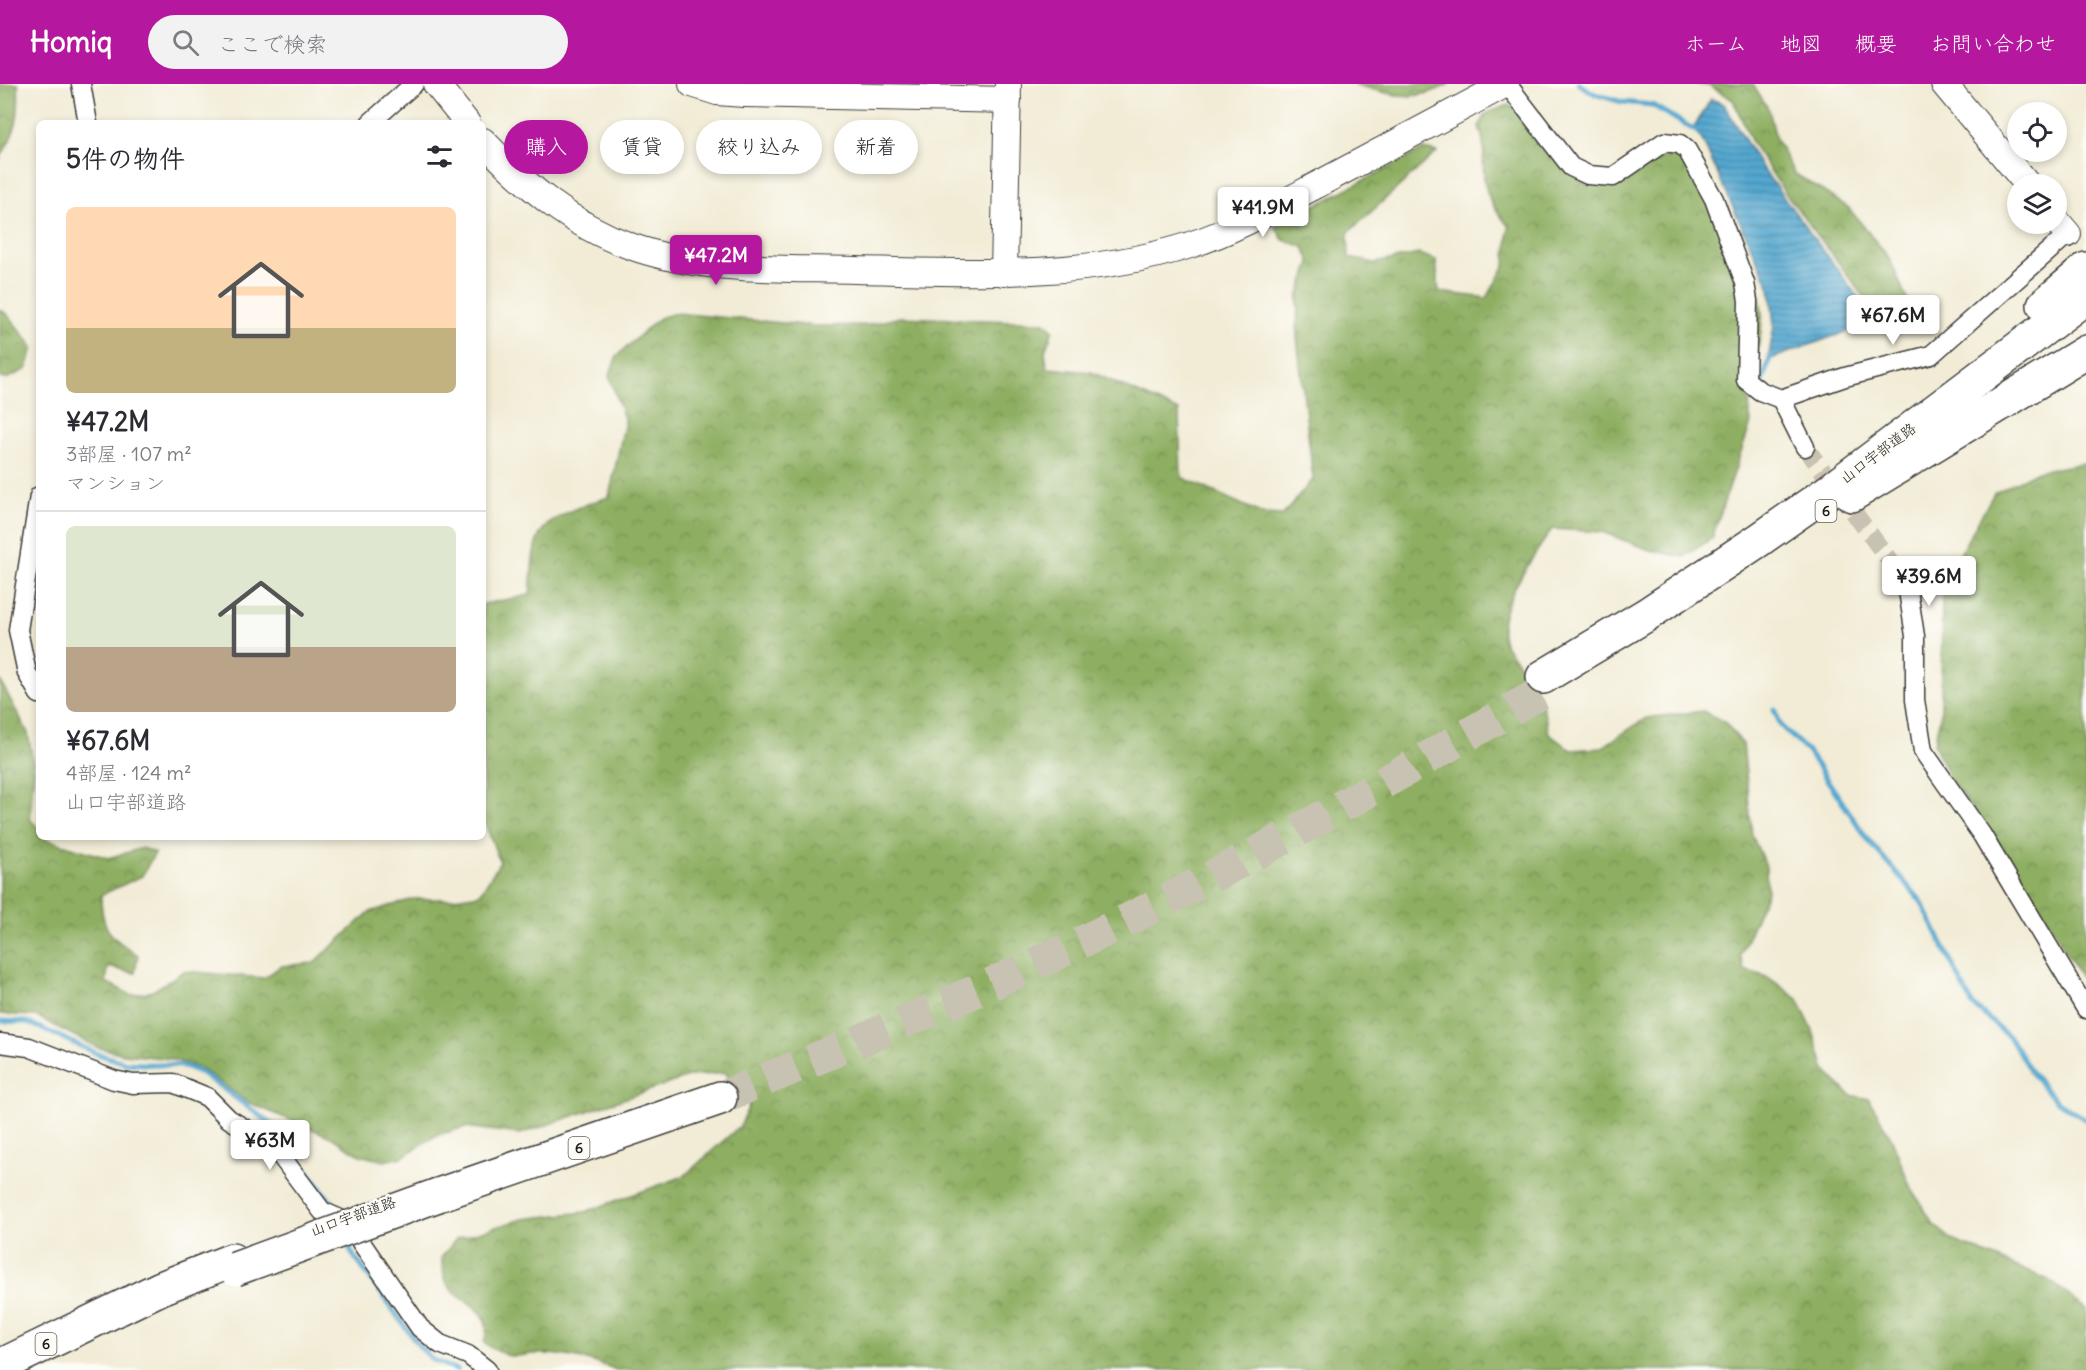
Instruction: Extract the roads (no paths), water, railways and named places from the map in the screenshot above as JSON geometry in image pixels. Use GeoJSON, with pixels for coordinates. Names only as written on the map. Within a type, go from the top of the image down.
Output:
{"type":"FeatureCollection","features":[{"type":"Feature","properties":{"kind":"highway"},"geometry":{"type":"LineString","coordinates":[[1921,421],[1970,369],[2086,269]]}},
{"type":"Feature","properties":{"kind":"highway","name":"山口宇部道路"},"geometry":{"type":"LineString","coordinates":[[2086,297],[1759,540],[1546,683],[1730,576],[1838,502],[2086,310]]}},
{"type":"Feature","properties":{"kind":"highway"},"geometry":{"type":"LineString","coordinates":[[1838,502],[1898,469],[2086,352]]}},
{"type":"Feature","properties":{"kind":"highway","name":"山口宇部道路"},"geometry":{"type":"LineString","coordinates":[[14,1370],[161,1288],[233,1265],[436,1191],[718,1093]]}},
{"type":"Feature","properties":{"kind":"highway","name":"山口宇部道路"},"geometry":{"type":"LineString","coordinates":[[0,1366],[93,1325]]}},
{"type":"Feature","properties":{"kind":"street"},"geometry":{"type":"LineString","coordinates":[[81,84],[87,120]]}},
{"type":"Feature","properties":{"kind":"street"},"geometry":{"type":"LineString","coordinates":[[373,120],[414,84]]}},
{"type":"Feature","properties":{"kind":"street"},"geometry":{"type":"LineString","coordinates":[[436,84],[465,120]]}},
{"type":"Feature","properties":{"kind":"street"},"geometry":{"type":"LineString","coordinates":[[692,84],[717,92],[744,94],[1008,92],[1004,273]]}},
{"type":"Feature","properties":{"kind":"street"},"geometry":{"type":"LineString","coordinates":[[1944,84],[2019,174]]}},
{"type":"Feature","properties":{"kind":"street"},"geometry":{"type":"LineString","coordinates":[[486,144],[540,195],[571,218],[604,235],[663,257],[741,267],[1004,273],[1062,271],[1148,258],[1194,244],[1246,222],[1501,87],[1551,139],[1563,158],[1580,172],[1613,177],[1664,142],[1680,144],[1687,150],[1714,199],[1745,283],[1748,301],[1746,380],[1760,391],[1781,399],[1845,376],[1930,355],[2055,234]]}},
{"type":"Feature","properties":{"kind":"street"},"geometry":{"type":"LineString","coordinates":[[1781,399],[1805,447]]}},
{"type":"Feature","properties":{"kind":"street"},"geometry":{"type":"LineString","coordinates":[[36,515],[18,630],[27,673],[36,689]]}},
{"type":"Feature","properties":{"kind":"street"},"geometry":{"type":"LineString","coordinates":[[1907,584],[1915,636],[1915,700],[1923,752],[1982,836],[2086,1009]]}},
{"type":"Feature","properties":{"kind":"street"},"geometry":{"type":"LineString","coordinates":[[0,1043],[29,1047],[114,1080],[133,1084],[173,1083],[207,1097],[229,1119],[265,1141],[280,1155],[322,1211],[347,1222],[420,1328],[440,1344],[468,1355],[487,1370]]}},
{"type":"Feature","properties":{"kind":"water"},"geometry":{"type":"Polygon","coordinates":[[[1711,99],[1724,104],[1760,165],[1871,315],[1868,324],[1768,360],[1774,326],[1770,288],[1702,140],[1693,129],[1711,99]]]}},
{"type":"Feature","properties":{"kind":"waterway"},"geometry":{"type":"LineString","coordinates":[[1579,84],[1595,94],[1622,102],[1652,105],[1698,132]]}},
{"type":"Feature","properties":{"kind":"waterway"},"geometry":{"type":"LineString","coordinates":[[1761,385],[1771,355]]}},
{"type":"Feature","properties":{"kind":"waterway"},"geometry":{"type":"LineString","coordinates":[[1774,709],[1781,726],[1808,752],[1869,841],[1921,901],[1972,1004],[2010,1038],[2032,1074],[2056,1101],[2086,1120]]}},
{"type":"Feature","properties":{"kind":"waterway"},"geometry":{"type":"LineString","coordinates":[[0,1021],[27,1022],[98,1054],[126,1063],[184,1066],[202,1073],[271,1124],[332,1203],[335,1211]]}},
{"type":"Feature","properties":{"kind":"waterway"},"geometry":{"type":"LineString","coordinates":[[346,1239],[351,1252],[420,1347],[433,1360],[457,1370]]}},
{"type":"Feature","properties":{"kind":"tunnel"},"geometry":{"type":"LineString","coordinates":[[1805,447],[1907,584]]}},
{"type":"Feature","properties":{"kind":"tunnel"},"geometry":{"type":"LineString","coordinates":[[720,1098],[972,992],[1072,947],[1176,896],[1390,779],[1549,688]]}}]}
